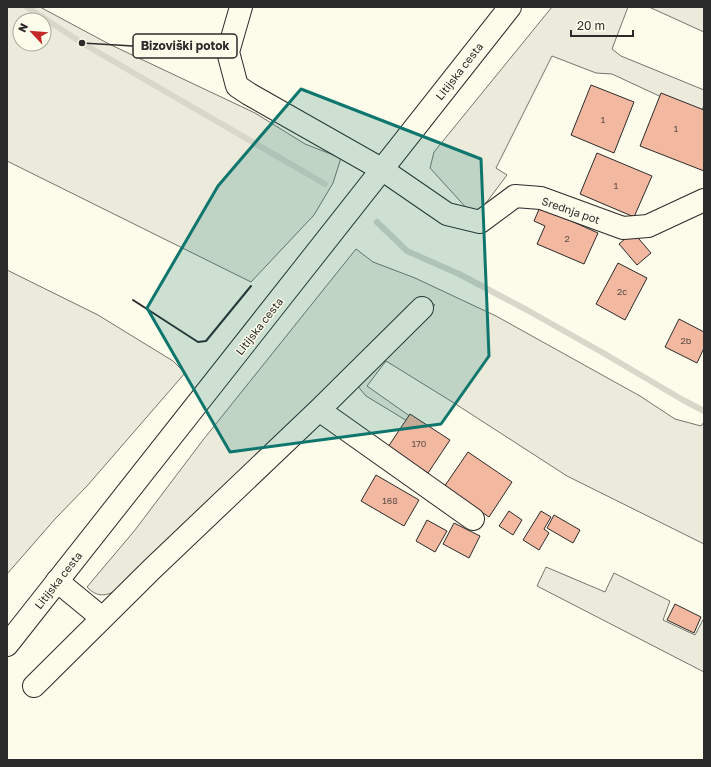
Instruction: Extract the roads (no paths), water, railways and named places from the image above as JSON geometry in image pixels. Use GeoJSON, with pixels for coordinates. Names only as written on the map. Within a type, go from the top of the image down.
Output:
{"type":"FeatureCollection","features":[{"type":"Feature","properties":{"kind":"street"},"geometry":{"type":"LineString","coordinates":[[241,7],[228,52],[237,86],[383,170]]}},
{"type":"Feature","properties":{"kind":"street","name":"Litijska cesta"},"geometry":{"type":"LineString","coordinates":[[7,645],[510,7]]}},
{"type":"Feature","properties":{"kind":"street","name":"Srednja pot"},"geometry":{"type":"LineString","coordinates":[[383,170],[448,214],[480,222],[515,196],[541,198],[623,228],[648,226],[704,200]]}},
{"type":"Feature","properties":{"kind":"street"},"geometry":{"type":"LineString","coordinates":[[34,686],[152,569],[319,410],[422,308]]}},
{"type":"Feature","properties":{"kind":"street"},"geometry":{"type":"LineString","coordinates":[[319,410],[473,519]]}},
{"type":"Feature","properties":{"kind":"street"},"geometry":{"type":"LineString","coordinates":[[57,581],[102,618]]}},
{"type":"Feature","properties":{"kind":"waterway"},"geometry":{"type":"LineString","coordinates":[[27,7],[82,43],[325,184]]}},
{"type":"Feature","properties":{"kind":"waterway"},"geometry":{"type":"LineString","coordinates":[[377,222],[407,251],[459,274],[527,310],[704,411]]}},
{"type":"Feature","properties":{"kind":"place","name":"Bizoviški potok"},"geometry":{"type":"Point","coordinates":[82,43]}}]}
